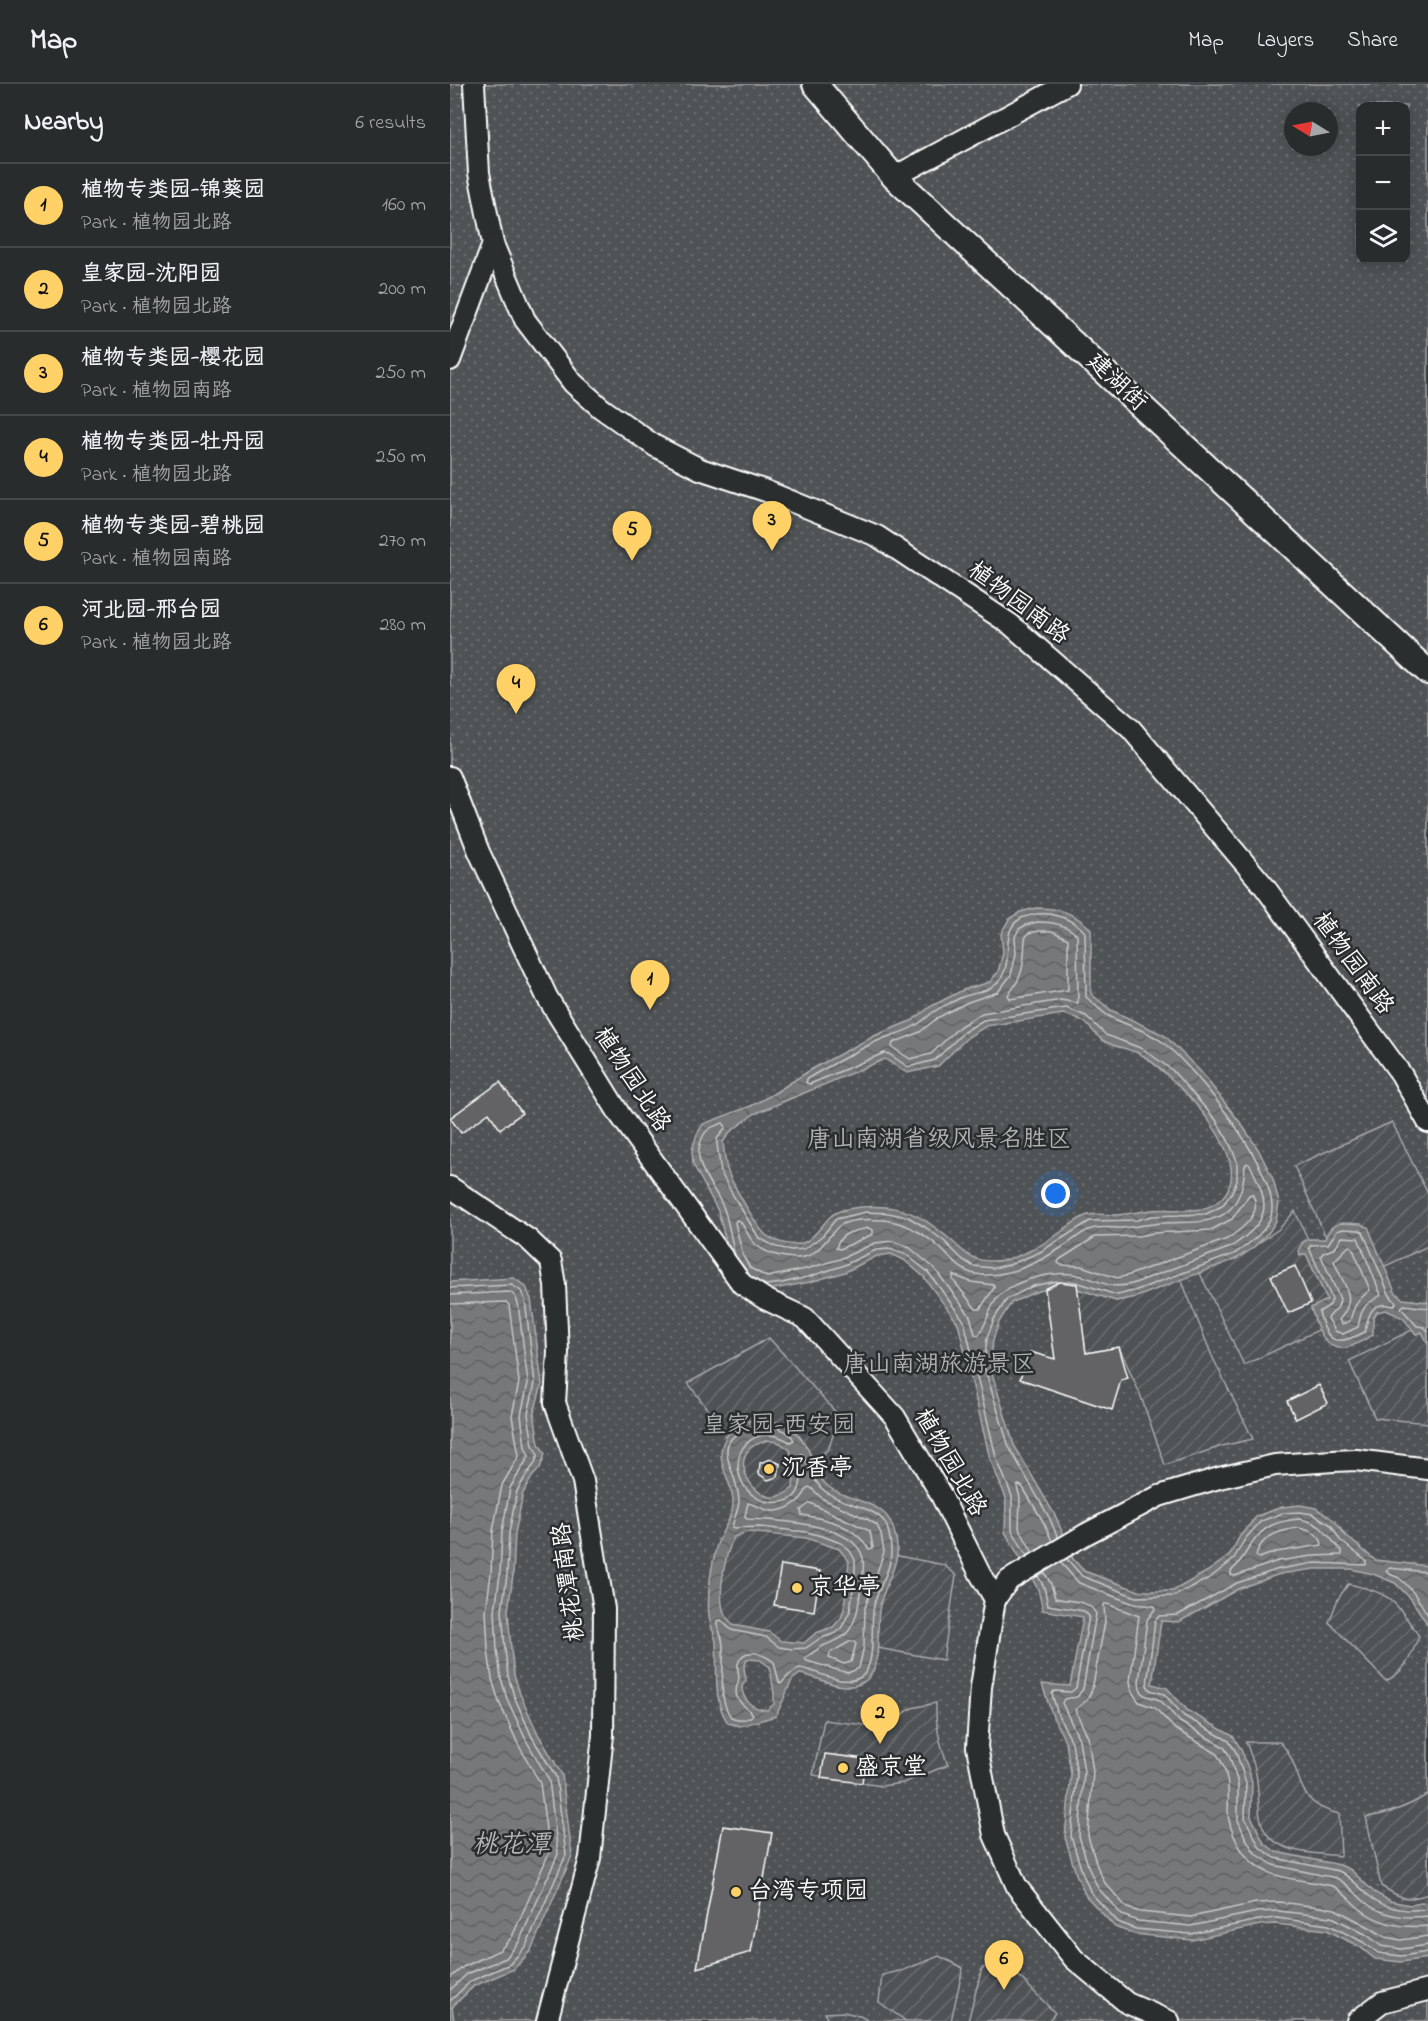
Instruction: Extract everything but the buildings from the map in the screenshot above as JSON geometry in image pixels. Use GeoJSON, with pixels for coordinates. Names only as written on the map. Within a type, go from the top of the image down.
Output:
{"type":"FeatureCollection","features":[{"type":"Feature","properties":{"kind":"street","name":"植物园南路"},"geometry":{"type":"LineString","coordinates":[[474,84],[479,173],[493,244],[525,320],[573,382],[601,408],[655,446],[700,470],[766,491],[877,536],[1010,624],[1131,729],[1264,886],[1401,1074],[1428,1122]]}},
{"type":"Feature","properties":{"kind":"street","name":"建湖街"},"geometry":{"type":"LineString","coordinates":[[814,84],[894,177],[1428,672]]}},
{"type":"Feature","properties":{"kind":"street"},"geometry":{"type":"LineString","coordinates":[[894,177],[1067,84]]}},
{"type":"Feature","properties":{"kind":"street"},"geometry":{"type":"LineString","coordinates":[[450,360],[493,244]]}},
{"type":"Feature","properties":{"kind":"street","name":"植物园北路"},"geometry":{"type":"LineString","coordinates":[[450,777],[478,852],[547,997],[620,1115],[742,1284],[765,1299],[805,1318],[896,1417],[940,1493],[980,1574],[995,1599]]}},
{"type":"Feature","properties":{"kind":"street","name":"桃花潭南路"},"geometry":{"type":"LineString","coordinates":[[450,1187],[528,1239],[551,1261],[555,1285],[558,1352],[555,1403],[583,1481],[604,1609],[603,1735],[590,1858],[547,2021]]}},
{"type":"Feature","properties":{"kind":"street"},"geometry":{"type":"LineString","coordinates":[[1169,2021],[1127,2003],[1074,1959],[1017,1887],[994,1835],[977,1747],[981,1687],[995,1599],[1009,1580],[1086,1534],[1159,1496],[1219,1478],[1275,1465],[1356,1460],[1428,1469]]}},
{"type":"Feature","properties":{"kind":"street"},"geometry":{"type":"LineString","coordinates":[[1357,2021],[1382,2002],[1428,1990]]}},
{"type":"Feature","properties":{"kind":"green space","name":"唐山南湖旅游景区"},"geometry":{"type":"Polygon","coordinates":[[[450,84],[1428,84],[1428,2021],[450,2021],[450,84]]]}},
{"type":"Feature","properties":{"kind":"green space"},"geometry":{"type":"Polygon","coordinates":[[[1392,1122],[1428,1194],[1428,1246],[1347,1284],[1294,1166],[1392,1122]]]}},
{"type":"Feature","properties":{"kind":"green space"},"geometry":{"type":"Polygon","coordinates":[[[1295,1211],[1344,1318],[1244,1365],[1196,1265],[1248,1250],[1279,1229],[1295,1211]]]}},
{"type":"Feature","properties":{"kind":"green space"},"geometry":{"type":"Polygon","coordinates":[[[1181,1279],[1212,1356],[1253,1439],[1222,1446],[1165,1465],[1140,1394],[1119,1347],[1086,1353],[1075,1288],[1116,1301],[1136,1297],[1181,1279]]]}},
{"type":"Feature","properties":{"kind":"green space"},"geometry":{"type":"Polygon","coordinates":[[[1428,1322],[1428,1423],[1375,1418],[1349,1361],[1428,1322]]]}},
{"type":"Feature","properties":{"kind":"green space","name":"皇家园-西安园"},"geometry":{"type":"Polygon","coordinates":[[[769,1338],[839,1416],[829,1448],[814,1463],[801,1499],[760,1505],[720,1426],[688,1383],[769,1338]]]}},
{"type":"Feature","properties":{"kind":"green space"},"geometry":{"type":"Polygon","coordinates":[[[783,1521],[873,1551],[944,1565],[956,1575],[943,1660],[856,1644],[815,1650],[719,1626],[721,1550],[735,1529],[783,1521]]]}},
{"type":"Feature","properties":{"kind":"green space"},"geometry":{"type":"Polygon","coordinates":[[[1348,1584],[1374,1591],[1391,1600],[1419,1636],[1403,1668],[1386,1681],[1329,1622],[1338,1599],[1348,1584]]]}},
{"type":"Feature","properties":{"kind":"green space"},"geometry":{"type":"Polygon","coordinates":[[[936,1703],[939,1735],[948,1765],[903,1783],[881,1786],[813,1775],[824,1720],[889,1728],[890,1722],[912,1708],[936,1703]]]}},
{"type":"Feature","properties":{"kind":"green space"},"geometry":{"type":"Polygon","coordinates":[[[1246,1742],[1280,1742],[1294,1764],[1305,1794],[1323,1809],[1339,1814],[1341,1856],[1294,1850],[1269,1837],[1260,1818],[1255,1769],[1246,1742]]]}},
{"type":"Feature","properties":{"kind":"green space"},"geometry":{"type":"Polygon","coordinates":[[[1428,1794],[1428,1894],[1404,1898],[1381,1886],[1366,1817],[1398,1809],[1428,1794]]]}},
{"type":"Feature","properties":{"kind":"green space"},"geometry":{"type":"Polygon","coordinates":[[[939,1956],[963,1968],[951,2021],[906,2021],[879,2002],[882,1975],[904,1970],[939,1956]]]}},
{"type":"Feature","properties":{"kind":"green space"},"geometry":{"type":"Polygon","coordinates":[[[1006,1963],[1055,2013],[1048,2021],[968,2021],[982,1968],[1006,1963]]]}},
{"type":"Feature","properties":{"kind":"green space"},"geometry":{"type":"Polygon","coordinates":[[[844,2012],[869,2021],[827,2021],[825,2013],[844,2012]]]}},
{"type":"Feature","properties":{"kind":"water"},"geometry":{"type":"Polygon","coordinates":[[[1036,908],[1059,910],[1072,915],[1091,929],[1091,994],[1111,1010],[1164,1035],[1201,1072],[1258,1149],[1273,1179],[1279,1203],[1276,1221],[1269,1232],[1252,1249],[1236,1259],[1136,1297],[1116,1301],[1075,1288],[1057,1287],[1035,1292],[1011,1303],[999,1322],[993,1340],[990,1367],[1014,1445],[1056,1517],[1073,1559],[1084,1571],[1139,1591],[1173,1591],[1229,1556],[1240,1536],[1257,1516],[1282,1507],[1300,1505],[1316,1508],[1335,1521],[1345,1535],[1375,1560],[1428,1566],[1428,1625],[1411,1599],[1395,1583],[1373,1574],[1351,1569],[1314,1569],[1280,1574],[1240,1588],[1179,1622],[1161,1621],[1152,1684],[1167,1688],[1188,1711],[1233,1736],[1248,1768],[1252,1782],[1251,1816],[1264,1843],[1276,1852],[1340,1865],[1351,1870],[1374,1892],[1390,1901],[1410,1905],[1428,1902],[1428,1958],[1401,1962],[1375,1959],[1360,1947],[1327,1930],[1276,1924],[1260,1925],[1192,1940],[1134,1934],[1115,1927],[1086,1896],[1076,1874],[1065,1837],[1071,1774],[1066,1743],[1053,1717],[1042,1684],[1070,1686],[1083,1617],[1043,1610],[1038,1589],[1005,1532],[1006,1498],[990,1459],[958,1323],[923,1276],[904,1260],[891,1254],[877,1256],[845,1272],[764,1291],[731,1261],[718,1211],[693,1164],[692,1150],[703,1124],[751,1106],[812,1069],[874,1036],[913,1020],[930,1007],[963,990],[990,982],[998,972],[1003,953],[1001,934],[1009,919],[1020,912],[1036,908]],[[1063,1014],[986,1026],[968,1037],[938,1066],[907,1073],[885,1059],[754,1114],[730,1132],[723,1142],[729,1175],[757,1224],[770,1238],[779,1242],[801,1244],[809,1240],[835,1213],[865,1207],[895,1208],[925,1221],[971,1257],[1000,1261],[1019,1256],[1037,1247],[1088,1215],[1115,1215],[1159,1209],[1194,1210],[1217,1202],[1229,1186],[1231,1166],[1223,1145],[1210,1122],[1193,1101],[1174,1081],[1142,1055],[1108,1043],[1084,1022],[1063,1014]]]}},
{"type":"Feature","properties":{"kind":"water"},"geometry":{"type":"Polygon","coordinates":[[[1342,1223],[1361,1224],[1368,1227],[1395,1292],[1403,1299],[1428,1302],[1428,1344],[1422,1332],[1416,1334],[1403,1318],[1386,1310],[1377,1312],[1373,1319],[1373,1335],[1353,1346],[1338,1348],[1332,1346],[1322,1336],[1311,1308],[1327,1300],[1306,1254],[1300,1256],[1299,1249],[1303,1242],[1309,1239],[1325,1239],[1331,1228],[1342,1223]]]}},
{"type":"Feature","properties":{"kind":"water","name":"桃花潭"},"geometry":{"type":"Polygon","coordinates":[[[514,1278],[526,1287],[531,1299],[542,1384],[534,1413],[539,1444],[545,1454],[540,1468],[523,1493],[515,1534],[508,1611],[511,1649],[514,1675],[520,1694],[538,1734],[562,1775],[572,1856],[531,1950],[514,1969],[474,1986],[452,2007],[454,2021],[450,2021],[450,1282],[514,1278]]]}},
{"type":"Feature","properties":{"kind":"water"},"geometry":{"type":"Polygon","coordinates":[[[759,1418],[779,1423],[798,1434],[808,1449],[819,1474],[829,1487],[836,1492],[871,1505],[886,1515],[894,1530],[897,1550],[894,1569],[880,1604],[878,1650],[874,1670],[869,1678],[854,1686],[846,1686],[800,1674],[792,1680],[776,1716],[740,1726],[728,1723],[720,1705],[716,1643],[710,1620],[709,1599],[716,1548],[733,1507],[732,1493],[722,1462],[722,1447],[731,1431],[739,1425],[759,1418]],[[768,1440],[756,1444],[749,1450],[744,1458],[745,1473],[758,1491],[764,1495],[777,1497],[793,1488],[795,1468],[790,1450],[780,1443],[768,1440]],[[747,1532],[734,1537],[725,1564],[721,1595],[724,1613],[733,1625],[769,1632],[781,1641],[804,1643],[816,1633],[833,1627],[841,1618],[849,1561],[839,1549],[806,1538],[747,1532]],[[747,1659],[744,1667],[746,1681],[742,1686],[742,1691],[746,1700],[757,1708],[767,1710],[774,1704],[770,1667],[760,1660],[747,1659]]]}},
{"type":"Feature","properties":{"kind":"place","name":"植物专类园-樱花园"},"geometry":{"type":"Point","coordinates":[772,551]}},
{"type":"Feature","properties":{"kind":"place","name":"植物专类园-碧桃园"},"geometry":{"type":"Point","coordinates":[632,561]}},
{"type":"Feature","properties":{"kind":"place","name":"植物专类园-牡丹园"},"geometry":{"type":"Point","coordinates":[516,714]}},
{"type":"Feature","properties":{"kind":"place","name":"植物专类园-锦葵园"},"geometry":{"type":"Point","coordinates":[650,1010]}},
{"type":"Feature","properties":{"kind":"place","name":"沉香亭"},"geometry":{"type":"Point","coordinates":[769,1469]}},
{"type":"Feature","properties":{"kind":"place","name":"京华亭"},"geometry":{"type":"Point","coordinates":[797,1588]}},
{"type":"Feature","properties":{"kind":"place","name":"皇家园-沈阳园"},"geometry":{"type":"Point","coordinates":[880,1744]}},
{"type":"Feature","properties":{"kind":"place","name":"盛京堂"},"geometry":{"type":"Point","coordinates":[843,1768]}},
{"type":"Feature","properties":{"kind":"place","name":"台湾专项园"},"geometry":{"type":"Point","coordinates":[736,1892]}},
{"type":"Feature","properties":{"kind":"place","name":"河北园-邢台园"},"geometry":{"type":"Point","coordinates":[1004,1990]}},
{"type":"Feature","properties":{"kind":"park label","name":"唐山南湖省级风景名胜区"},"geometry":{"type":"Point","coordinates":[939,1140]}}]}
